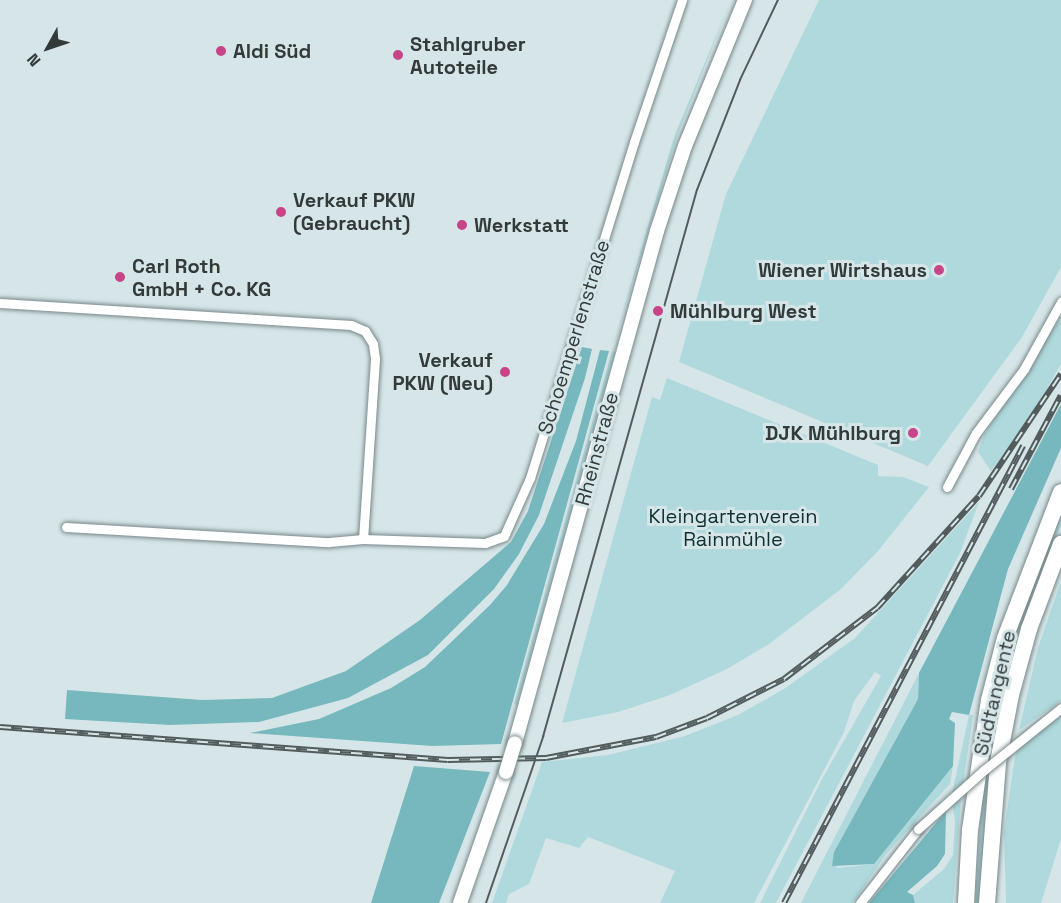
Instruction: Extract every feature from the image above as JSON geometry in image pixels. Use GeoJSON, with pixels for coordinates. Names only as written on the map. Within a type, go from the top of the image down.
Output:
{"type":"FeatureCollection","features":[{"type":"Feature","properties":{"kind":"highway","name":"Südtangente"},"geometry":{"type":"LineString","coordinates":[[966,903],[970,830],[989,700],[1009,627],[1061,492]]}},
{"type":"Feature","properties":{"kind":"highway","name":"Südtangente"},"geometry":{"type":"LineString","coordinates":[[987,903],[995,792],[1011,695],[1029,629],[1061,544]]}},
{"type":"Feature","properties":{"kind":"main road","name":"Rheinstraße"},"geometry":{"type":"LineString","coordinates":[[460,903],[515,743],[657,231],[688,136],[745,0]]}},
{"type":"Feature","properties":{"kind":"street","name":"Schoemperlenstraße"},"geometry":{"type":"LineString","coordinates":[[66,527],[318,542],[363,539],[484,543],[498,540],[507,532],[530,478],[634,142],[682,0]]}},
{"type":"Feature","properties":{"kind":"street"},"geometry":{"type":"LineString","coordinates":[[947,487],[976,433],[1024,369],[1061,302]]}},
{"type":"Feature","properties":{"kind":"street"},"geometry":{"type":"LineString","coordinates":[[0,303],[351,325],[365,331],[373,344],[375,359],[363,539]]}},
{"type":"Feature","properties":{"kind":"street"},"geometry":{"type":"LineString","coordinates":[[860,903],[918,829],[984,770],[1061,708]]}},
{"type":"Feature","properties":{"kind":"green space"},"geometry":{"type":"Polygon","coordinates":[[[731,0],[678,134],[613,346],[674,137],[731,0]]]}},
{"type":"Feature","properties":{"kind":"green space"},"geometry":{"type":"Polygon","coordinates":[[[819,0],[1061,0],[1061,267],[1022,337],[928,466],[679,362],[726,194],[819,0]]]}},
{"type":"Feature","properties":{"kind":"green space"},"geometry":{"type":"Polygon","coordinates":[[[1061,317],[1061,364],[1031,417],[991,471],[978,452],[984,435],[1061,317]]]}},
{"type":"Feature","properties":{"kind":"green space"},"geometry":{"type":"Polygon","coordinates":[[[612,351],[615,352],[517,705],[514,704],[612,351]]]}},
{"type":"Feature","properties":{"kind":"green space","name":"Kleingartenverein Rainmühle"},"geometry":{"type":"Polygon","coordinates":[[[667,378],[878,465],[878,476],[903,477],[929,487],[878,551],[841,589],[769,644],[727,669],[670,695],[618,712],[562,723],[652,397],[660,400],[667,378]]]}},
{"type":"Feature","properties":{"kind":"green space"},"geometry":{"type":"Polygon","coordinates":[[[979,502],[960,553],[776,903],[760,903],[822,779],[881,676],[875,672],[854,701],[844,732],[754,903],[660,903],[675,871],[588,837],[579,848],[546,838],[529,884],[509,894],[506,903],[492,903],[542,762],[608,755],[685,736],[738,715],[784,689],[855,638],[979,502]]]}},
{"type":"Feature","properties":{"kind":"green space"},"geometry":{"type":"Polygon","coordinates":[[[1061,513],[1061,525],[1022,626],[991,768],[979,903],[975,903],[980,820],[993,724],[1019,623],[1061,513]]]}},
{"type":"Feature","properties":{"kind":"green space"},"geometry":{"type":"Polygon","coordinates":[[[1061,581],[1061,701],[1019,730],[1038,648],[1061,581]]]}},
{"type":"Feature","properties":{"kind":"green space"},"geometry":{"type":"Polygon","coordinates":[[[919,673],[918,699],[834,852],[837,868],[874,864],[953,766],[950,784],[886,854],[853,903],[801,903],[919,673]]]}},
{"type":"Feature","properties":{"kind":"green space"},"geometry":{"type":"Polygon","coordinates":[[[969,715],[973,715],[961,798],[953,903],[915,903],[913,895],[944,869],[953,855],[955,821],[951,798],[969,715]]]}},
{"type":"Feature","properties":{"kind":"green space"},"geometry":{"type":"Polygon","coordinates":[[[1061,715],[1061,839],[1041,903],[1006,903],[1004,831],[1016,750],[1061,715]]]}},
{"type":"Feature","properties":{"kind":"shaded area"},"geometry":{"type":"Polygon","coordinates":[[[582,347],[592,349],[585,378],[539,515],[519,554],[494,589],[428,655],[348,698],[259,722],[170,725],[65,719],[67,690],[202,700],[272,698],[346,671],[420,620],[511,542],[528,511],[582,347]]]}},
{"type":"Feature","properties":{"kind":"shaded area"},"geometry":{"type":"Polygon","coordinates":[[[600,350],[609,351],[501,744],[432,746],[250,733],[319,719],[391,688],[425,667],[490,605],[507,585],[544,524],[576,441],[600,350]]]}},
{"type":"Feature","properties":{"kind":"shaded area"},"geometry":{"type":"Polygon","coordinates":[[[1061,404],[1061,448],[1008,569],[969,715],[952,712],[949,719],[955,723],[953,766],[874,864],[832,866],[834,852],[918,699],[919,673],[1061,404]]]}},
{"type":"Feature","properties":{"kind":"shaded area"},"geometry":{"type":"Polygon","coordinates":[[[414,766],[490,772],[439,903],[371,903],[414,766]]]}},
{"type":"Feature","properties":{"kind":"shaded area"},"geometry":{"type":"Polygon","coordinates":[[[946,811],[945,854],[937,866],[907,892],[913,895],[915,903],[869,903],[946,811]]]}},
{"type":"Feature","properties":{"kind":"tram line"},"geometry":{"type":"LineString","coordinates":[[486,903],[543,737],[697,190],[740,80],[778,0]]}},
{"type":"Feature","properties":{"kind":"railway"},"geometry":{"type":"LineString","coordinates":[[0,727],[448,760],[546,758],[656,737],[707,718],[784,679],[877,608],[979,496],[1061,374]]}},
{"type":"Feature","properties":{"kind":"railway"},"geometry":{"type":"LineString","coordinates":[[1011,489],[1061,395]]}},
{"type":"Feature","properties":{"kind":"railway"},"geometry":{"type":"LineString","coordinates":[[784,903],[1023,446]]}},
{"type":"Feature","properties":{"kind":"place","name":"Aldi Süd"},"geometry":{"type":"Point","coordinates":[221,51]}},
{"type":"Feature","properties":{"kind":"place","name":"Stahlgruber Autoteile"},"geometry":{"type":"Point","coordinates":[398,55]}},
{"type":"Feature","properties":{"kind":"place","name":"Verkauf PKW (Gebraucht)"},"geometry":{"type":"Point","coordinates":[281,212]}},
{"type":"Feature","properties":{"kind":"place","name":"Werkstatt"},"geometry":{"type":"Point","coordinates":[462,225]}},
{"type":"Feature","properties":{"kind":"place","name":"Wiener Wirtshaus"},"geometry":{"type":"Point","coordinates":[939,270]}},
{"type":"Feature","properties":{"kind":"place","name":"Carl Roth GmbH + Co. KG"},"geometry":{"type":"Point","coordinates":[120,277]}},
{"type":"Feature","properties":{"kind":"place","name":"Mühlburg West"},"geometry":{"type":"Point","coordinates":[658,311]}},
{"type":"Feature","properties":{"kind":"place","name":"Verkauf PKW (Neu)"},"geometry":{"type":"Point","coordinates":[505,372]}},
{"type":"Feature","properties":{"kind":"place","name":"DJK Mühlburg"},"geometry":{"type":"Point","coordinates":[913,433]}}]}
